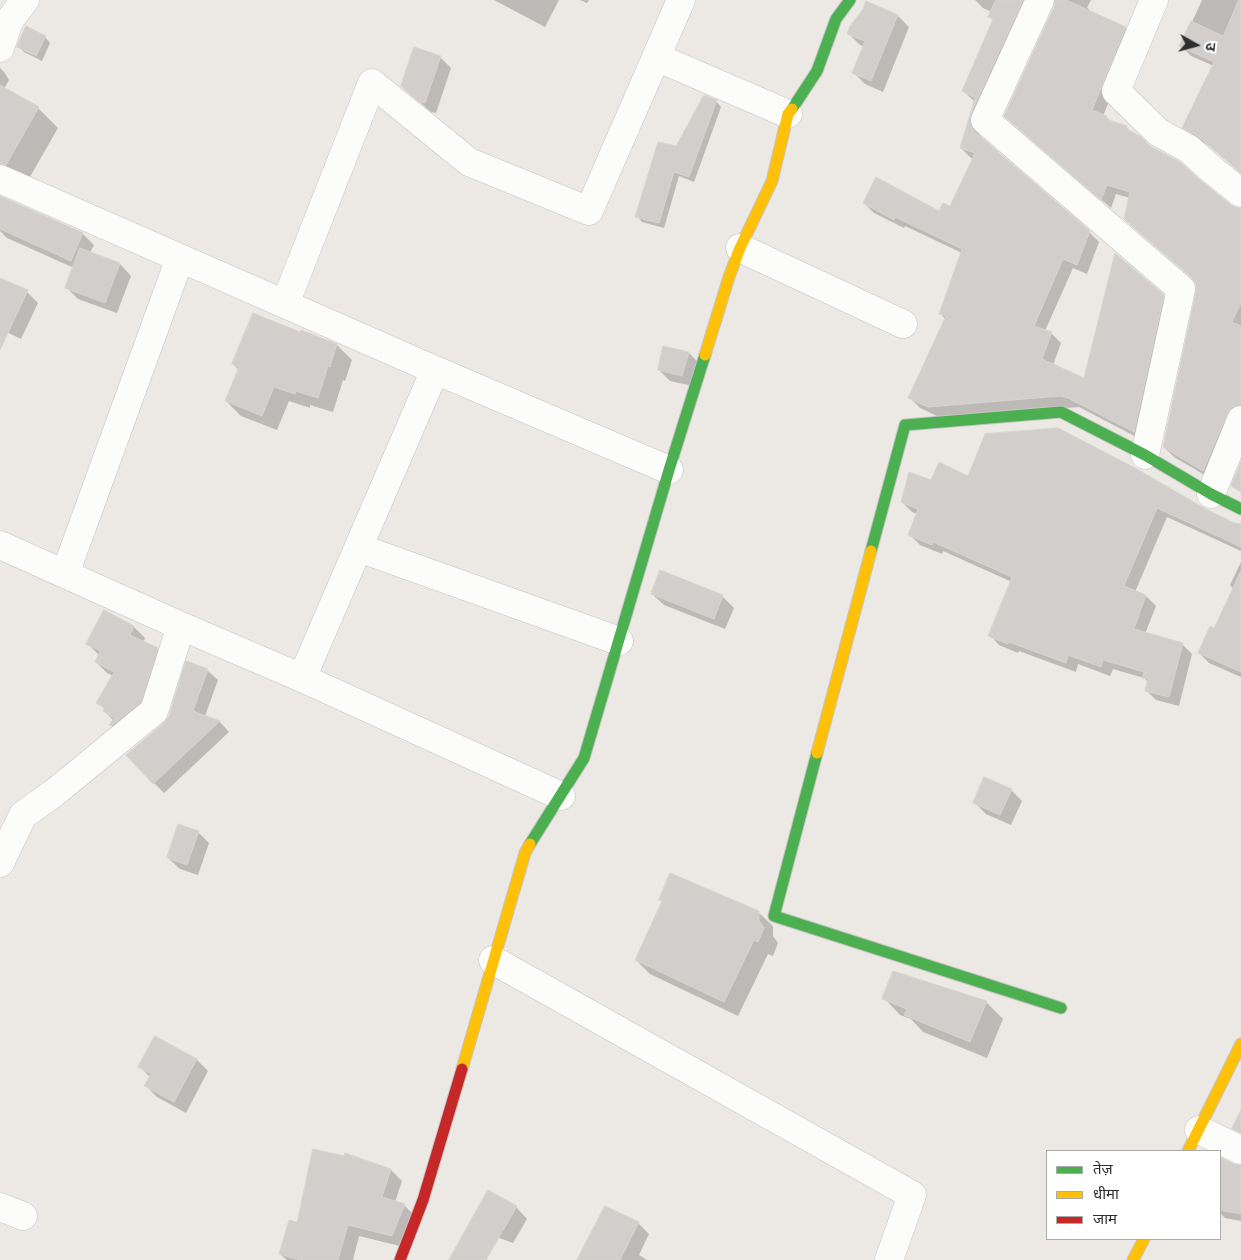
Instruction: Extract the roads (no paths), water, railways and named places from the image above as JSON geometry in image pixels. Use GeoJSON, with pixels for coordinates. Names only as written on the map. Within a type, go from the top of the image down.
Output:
{"type":"FeatureCollection","features":[{"type":"Feature","properties":{"kind":"street"},"geometry":{"type":"LineString","coordinates":[[0,48],[9,21],[25,0]]}},
{"type":"Feature","properties":{"kind":"street"},"geometry":{"type":"LineString","coordinates":[[285,304],[372,82],[469,162],[588,211],[681,0]]}},
{"type":"Feature","properties":{"kind":"street"},"geometry":{"type":"LineString","coordinates":[[400,1260],[423,1200],[525,853],[584,758],[669,470],[729,277],[740,248],[772,181],[788,114],[817,71],[836,19],[850,0]]}},
{"type":"Feature","properties":{"kind":"street"},"geometry":{"type":"LineString","coordinates":[[1040,0],[985,120],[1181,289],[1146,455]]}},
{"type":"Feature","properties":{"kind":"street"},"geometry":{"type":"LineString","coordinates":[[1154,0],[1116,91],[1158,132],[1190,149],[1241,193]]}},
{"type":"Feature","properties":{"kind":"street"},"geometry":{"type":"LineString","coordinates":[[656,57],[788,114]]}},
{"type":"Feature","properties":{"kind":"street"},"geometry":{"type":"LineString","coordinates":[[0,179],[435,370],[669,470]]}},
{"type":"Feature","properties":{"kind":"street"},"geometry":{"type":"LineString","coordinates":[[740,248],[904,324]]}},
{"type":"Feature","properties":{"kind":"street"},"geometry":{"type":"LineString","coordinates":[[65,574],[180,258]]}},
{"type":"Feature","properties":{"kind":"street"},"geometry":{"type":"LineString","coordinates":[[302,678],[435,370]]}},
{"type":"Feature","properties":{"kind":"street"},"geometry":{"type":"LineString","coordinates":[[1061,1008],[774,916],[905,425],[1061,412],[1146,455],[1211,494],[1241,509]]}},
{"type":"Feature","properties":{"kind":"street"},"geometry":{"type":"LineString","coordinates":[[1211,494],[1241,420]]}},
{"type":"Feature","properties":{"kind":"street"},"geometry":{"type":"LineString","coordinates":[[0,545],[302,678],[561,796]]}},
{"type":"Feature","properties":{"kind":"street"},"geometry":{"type":"LineString","coordinates":[[359,548],[619,641]]}},
{"type":"Feature","properties":{"kind":"street"},"geometry":{"type":"LineString","coordinates":[[0,863],[23,815],[54,793],[154,711],[181,626]]}},
{"type":"Feature","properties":{"kind":"street"},"geometry":{"type":"LineString","coordinates":[[494,960],[912,1195],[889,1260]]}},
{"type":"Feature","properties":{"kind":"street"},"geometry":{"type":"LineString","coordinates":[[1241,1044],[1194,1141],[1241,1150]]}},
{"type":"Feature","properties":{"kind":"street"},"geometry":{"type":"LineString","coordinates":[[1133,1260],[1143,1240]]}}]}
